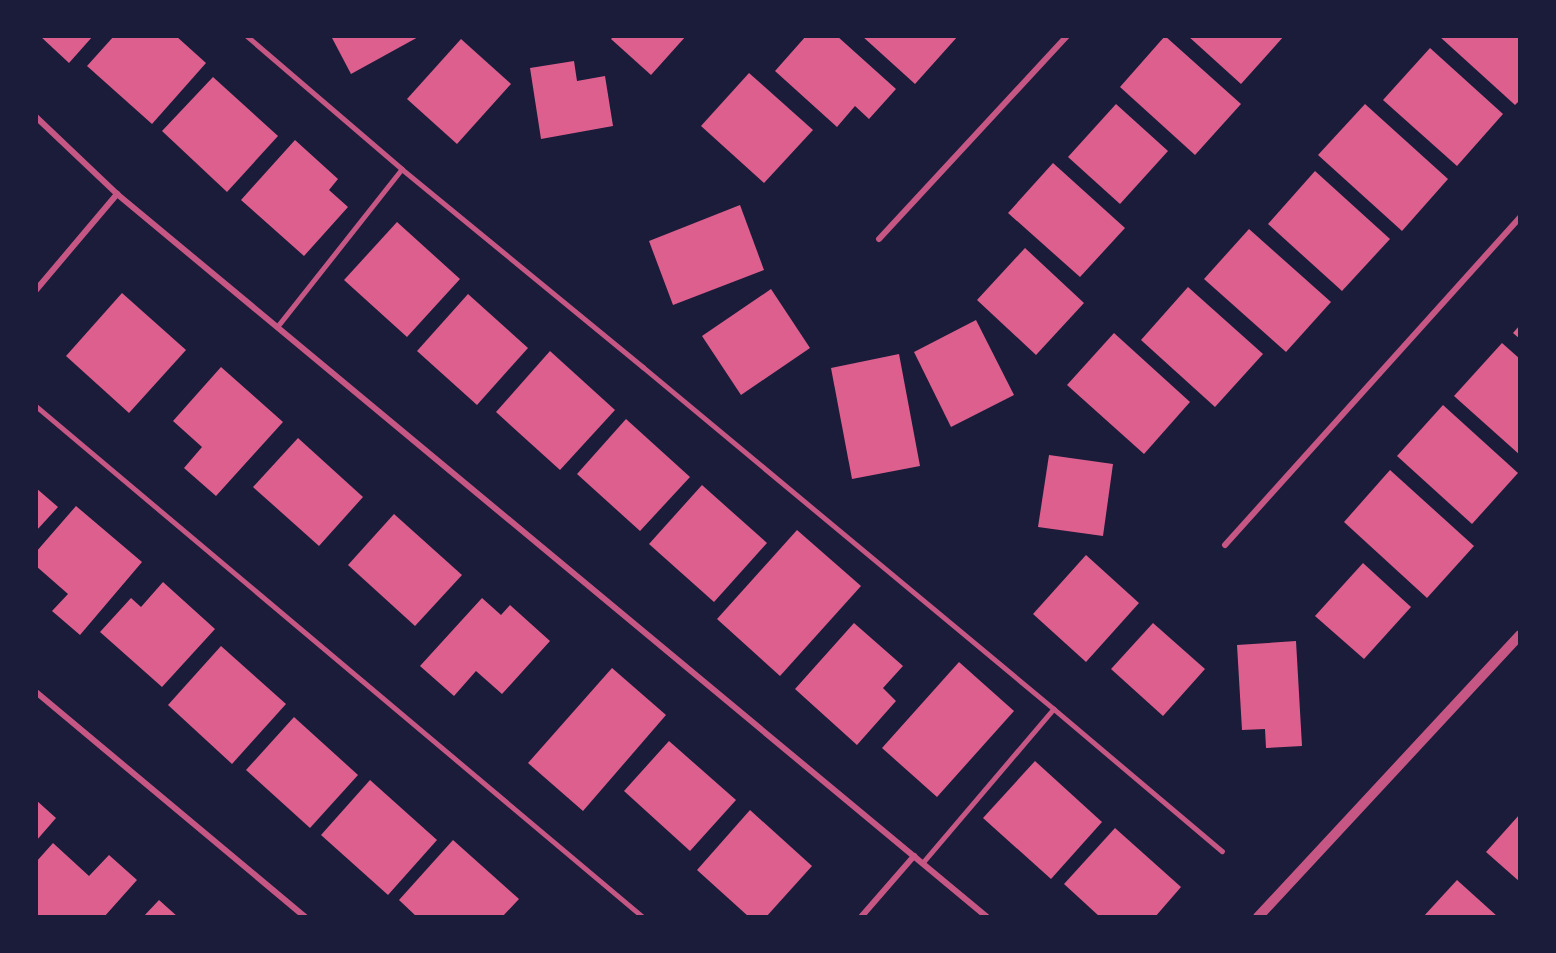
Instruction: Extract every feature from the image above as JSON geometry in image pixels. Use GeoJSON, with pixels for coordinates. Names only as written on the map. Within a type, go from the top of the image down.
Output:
{"type":"FeatureCollection","features":[{"type":"Feature","properties":{"kind":"street"},"geometry":{"type":"LineString","coordinates":[[879,239],[1067,36]]}},
{"type":"Feature","properties":{"kind":"street"},"geometry":{"type":"LineString","coordinates":[[36,117],[117,194],[987,917]]}},
{"type":"Feature","properties":{"kind":"street"},"geometry":{"type":"LineString","coordinates":[[36,291],[117,194]]}},
{"type":"Feature","properties":{"kind":"street"},"geometry":{"type":"LineString","coordinates":[[1225,545],[1520,217]]}},
{"type":"Feature","properties":{"kind":"street"},"geometry":{"type":"LineString","coordinates":[[1258,917],[1520,634]]}},
{"type":"Feature","properties":{"kind":"street"},"geometry":{"type":"LineString","coordinates":[[36,692],[305,917]]}},
{"type":"Feature","properties":{"kind":"street"},"geometry":{"type":"LineString","coordinates":[[861,917],[914,856]]}},
{"type":"Feature","properties":{"kind":"lane"},"geometry":{"type":"LineString","coordinates":[[247,36],[402,169],[1222,851]]}},
{"type":"Feature","properties":{"kind":"lane"},"geometry":{"type":"LineString","coordinates":[[278,327],[402,169]]}},
{"type":"Feature","properties":{"kind":"lane"},"geometry":{"type":"LineString","coordinates":[[36,406],[643,917]]}},
{"type":"Feature","properties":{"kind":"lane"},"geometry":{"type":"LineString","coordinates":[[922,863],[1054,709]]}},
{"type":"Feature","properties":{"kind":"building"},"geometry":{"type":"Polygon","coordinates":[[[40,36],[93,36],[69,63],[40,36]]]}},
{"type":"Feature","properties":{"kind":"building"},"geometry":{"type":"Polygon","coordinates":[[[114,36],[176,36],[206,63],[152,124],[87,66],[114,36]]]}},
{"type":"Feature","properties":{"kind":"building"},"geometry":{"type":"Polygon","coordinates":[[[331,36],[420,36],[351,74],[331,36]]]}},
{"type":"Feature","properties":{"kind":"building"},"geometry":{"type":"Polygon","coordinates":[[[614,36],[686,36],[651,75],[611,39],[614,36]]]}},
{"type":"Feature","properties":{"kind":"building"},"geometry":{"type":"Polygon","coordinates":[[[806,36],[837,36],[896,89],[869,119],[855,106],[837,127],[775,71],[806,36]]]}},
{"type":"Feature","properties":{"kind":"building"},"geometry":{"type":"Polygon","coordinates":[[[862,36],[958,36],[915,84],[862,36]]]}},
{"type":"Feature","properties":{"kind":"building"},"geometry":{"type":"Polygon","coordinates":[[[1165,36],[1241,104],[1195,155],[1120,87],[1165,36]]]}},
{"type":"Feature","properties":{"kind":"building"},"geometry":{"type":"Polygon","coordinates":[[[1188,36],[1284,36],[1241,84],[1188,36]]]}},
{"type":"Feature","properties":{"kind":"building"},"geometry":{"type":"Polygon","coordinates":[[[1439,36],[1520,36],[1520,100],[1515,105],[1439,36]]]}},
{"type":"Feature","properties":{"kind":"building"},"geometry":{"type":"Polygon","coordinates":[[[461,39],[511,84],[457,144],[407,99],[461,39]]]}},
{"type":"Feature","properties":{"kind":"building"},"geometry":{"type":"Polygon","coordinates":[[[1430,48],[1503,114],[1457,166],[1383,100],[1430,48]]]}},
{"type":"Feature","properties":{"kind":"building"},"geometry":{"type":"Polygon","coordinates":[[[574,61],[577,81],[605,76],[613,126],[541,139],[530,68],[574,61]]]}},
{"type":"Feature","properties":{"kind":"building"},"geometry":{"type":"Polygon","coordinates":[[[749,73],[813,130],[764,183],[701,126],[749,73]]]}},
{"type":"Feature","properties":{"kind":"building"},"geometry":{"type":"Polygon","coordinates":[[[213,77],[278,136],[227,192],[162,131],[213,77]]]}},
{"type":"Feature","properties":{"kind":"building"},"geometry":{"type":"Polygon","coordinates":[[[1116,104],[1168,151],[1120,204],[1068,157],[1116,104]]]}},
{"type":"Feature","properties":{"kind":"building"},"geometry":{"type":"Polygon","coordinates":[[[1365,104],[1448,179],[1402,231],[1318,155],[1365,104]]]}},
{"type":"Feature","properties":{"kind":"building"},"geometry":{"type":"Polygon","coordinates":[[[295,140],[338,179],[329,190],[348,207],[304,256],[241,200],[295,140]]]}},
{"type":"Feature","properties":{"kind":"building"},"geometry":{"type":"Polygon","coordinates":[[[1053,163],[1125,228],[1080,277],[1008,213],[1053,163]]]}},
{"type":"Feature","properties":{"kind":"building"},"geometry":{"type":"Polygon","coordinates":[[[1315,171],[1390,239],[1342,291],[1268,224],[1315,171]]]}},
{"type":"Feature","properties":{"kind":"building"},"geometry":{"type":"Polygon","coordinates":[[[740,205],[764,270],[673,305],[649,241],[740,205]]]}},
{"type":"Feature","properties":{"kind":"building"},"geometry":{"type":"Polygon","coordinates":[[[397,222],[460,279],[407,337],[344,280],[397,222]]]}},
{"type":"Feature","properties":{"kind":"building"},"geometry":{"type":"Polygon","coordinates":[[[1249,229],[1331,302],[1286,352],[1204,279],[1249,229]]]}},
{"type":"Feature","properties":{"kind":"building"},"geometry":{"type":"Polygon","coordinates":[[[1025,248],[1084,303],[1036,355],[977,300],[1025,248]]]}},
{"type":"Feature","properties":{"kind":"building"},"geometry":{"type":"Polygon","coordinates":[[[1188,287],[1263,354],[1215,407],[1141,340],[1188,287]]]}},
{"type":"Feature","properties":{"kind":"building"},"geometry":{"type":"Polygon","coordinates":[[[771,289],[810,348],[741,395],[702,336],[771,289]]]}},
{"type":"Feature","properties":{"kind":"building"},"geometry":{"type":"Polygon","coordinates":[[[122,293],[186,350],[129,413],[66,356],[122,293]]]}},
{"type":"Feature","properties":{"kind":"building"},"geometry":{"type":"Polygon","coordinates":[[[468,294],[528,348],[477,405],[417,351],[468,294]]]}},
{"type":"Feature","properties":{"kind":"building"},"geometry":{"type":"Polygon","coordinates":[[[976,320],[1014,395],[951,427],[914,352],[976,320]]]}},
{"type":"Feature","properties":{"kind":"building"},"geometry":{"type":"Polygon","coordinates":[[[1520,325],[1520,339],[1513,333],[1520,325]]]}},
{"type":"Feature","properties":{"kind":"building"},"geometry":{"type":"Polygon","coordinates":[[[1114,333],[1190,402],[1144,454],[1067,385],[1114,333]]]}},
{"type":"Feature","properties":{"kind":"building"},"geometry":{"type":"Polygon","coordinates":[[[1502,343],[1520,359],[1520,455],[1454,396],[1502,343]]]}},
{"type":"Feature","properties":{"kind":"building"},"geometry":{"type":"Polygon","coordinates":[[[550,351],[615,410],[560,470],[496,412],[550,351]]]}},
{"type":"Feature","properties":{"kind":"building"},"geometry":{"type":"Polygon","coordinates":[[[899,354],[920,466],[852,479],[831,368],[899,354]]]}},
{"type":"Feature","properties":{"kind":"building"},"geometry":{"type":"Polygon","coordinates":[[[221,367],[283,422],[216,496],[184,468],[202,447],[173,421],[221,367]]]}},
{"type":"Feature","properties":{"kind":"building"},"geometry":{"type":"Polygon","coordinates":[[[1443,405],[1518,473],[1472,524],[1397,456],[1443,405]]]}},
{"type":"Feature","properties":{"kind":"building"},"geometry":{"type":"Polygon","coordinates":[[[626,419],[690,477],[640,531],[577,474],[626,419]]]}},
{"type":"Feature","properties":{"kind":"building"},"geometry":{"type":"Polygon","coordinates":[[[298,438],[363,497],[319,546],[253,487],[298,438]]]}},
{"type":"Feature","properties":{"kind":"building"},"geometry":{"type":"Polygon","coordinates":[[[1049,455],[1113,464],[1103,536],[1038,527],[1049,455]]]}},
{"type":"Feature","properties":{"kind":"building"},"geometry":{"type":"Polygon","coordinates":[[[1390,470],[1474,546],[1427,598],[1344,522],[1390,470]]]}},
{"type":"Feature","properties":{"kind":"building"},"geometry":{"type":"Polygon","coordinates":[[[702,485],[767,543],[714,602],[649,544],[702,485]]]}},
{"type":"Feature","properties":{"kind":"building"},"geometry":{"type":"Polygon","coordinates":[[[36,488],[58,507],[36,531],[36,488]]]}},
{"type":"Feature","properties":{"kind":"building"},"geometry":{"type":"Polygon","coordinates":[[[76,506],[142,562],[80,635],[52,611],[68,594],[36,566],[36,552],[76,506]]]}},
{"type":"Feature","properties":{"kind":"building"},"geometry":{"type":"Polygon","coordinates":[[[394,514],[462,575],[415,626],[348,565],[394,514]]]}},
{"type":"Feature","properties":{"kind":"building"},"geometry":{"type":"Polygon","coordinates":[[[797,530],[861,586],[780,676],[717,619],[797,530]]]}},
{"type":"Feature","properties":{"kind":"building"},"geometry":{"type":"Polygon","coordinates":[[[1086,555],[1139,603],[1086,662],[1033,614],[1086,555]]]}},
{"type":"Feature","properties":{"kind":"building"},"geometry":{"type":"Polygon","coordinates":[[[1363,563],[1411,607],[1364,659],[1315,616],[1363,563]]]}},
{"type":"Feature","properties":{"kind":"building"},"geometry":{"type":"Polygon","coordinates":[[[163,582],[215,629],[162,687],[100,632],[131,598],[141,607],[163,582]]]}},
{"type":"Feature","properties":{"kind":"building"},"geometry":{"type":"Polygon","coordinates":[[[482,598],[501,615],[510,605],[550,641],[502,694],[476,671],[454,696],[420,666],[482,598]]]}},
{"type":"Feature","properties":{"kind":"building"},"geometry":{"type":"Polygon","coordinates":[[[854,623],[903,666],[883,688],[896,701],[857,745],[795,689],[854,623]]]}},
{"type":"Feature","properties":{"kind":"building"},"geometry":{"type":"Polygon","coordinates":[[[1153,623],[1205,669],[1163,716],[1111,669],[1153,623]]]}},
{"type":"Feature","properties":{"kind":"building"},"geometry":{"type":"Polygon","coordinates":[[[1296,641],[1302,746],[1266,748],[1265,729],[1242,730],[1237,645],[1296,641]]]}},
{"type":"Feature","properties":{"kind":"building"},"geometry":{"type":"Polygon","coordinates":[[[221,646],[286,704],[232,764],[168,705],[221,646]]]}},
{"type":"Feature","properties":{"kind":"building"},"geometry":{"type":"Polygon","coordinates":[[[959,662],[1014,711],[937,797],[882,748],[959,662]]]}},
{"type":"Feature","properties":{"kind":"building"},"geometry":{"type":"Polygon","coordinates":[[[612,668],[666,715],[583,811],[528,763],[612,668]]]}},
{"type":"Feature","properties":{"kind":"building"},"geometry":{"type":"Polygon","coordinates":[[[294,717],[358,775],[310,828],[246,770],[294,717]]]}},
{"type":"Feature","properties":{"kind":"building"},"geometry":{"type":"Polygon","coordinates":[[[669,741],[736,800],[690,851],[624,791],[669,741]]]}},
{"type":"Feature","properties":{"kind":"building"},"geometry":{"type":"Polygon","coordinates":[[[1035,761],[1102,822],[1051,879],[983,818],[1035,761]]]}},
{"type":"Feature","properties":{"kind":"building"},"geometry":{"type":"Polygon","coordinates":[[[370,780],[437,840],[388,895],[321,835],[370,780]]]}},
{"type":"Feature","properties":{"kind":"building"},"geometry":{"type":"Polygon","coordinates":[[[36,800],[56,818],[36,841],[36,800]]]}},
{"type":"Feature","properties":{"kind":"building"},"geometry":{"type":"Polygon","coordinates":[[[750,810],[812,866],[766,917],[749,917],[697,870],[750,810]]]}},
{"type":"Feature","properties":{"kind":"building"},"geometry":{"type":"Polygon","coordinates":[[[1520,814],[1520,882],[1486,852],[1520,814]]]}},
{"type":"Feature","properties":{"kind":"building"},"geometry":{"type":"Polygon","coordinates":[[[1115,828],[1181,887],[1155,917],[1100,917],[1064,884],[1115,828]]]}},
{"type":"Feature","properties":{"kind":"building"},"geometry":{"type":"Polygon","coordinates":[[[453,840],[519,899],[502,917],[417,917],[399,900],[453,840]]]}},
{"type":"Feature","properties":{"kind":"building"},"geometry":{"type":"Polygon","coordinates":[[[53,843],[89,876],[109,855],[137,880],[104,917],[39,917],[36,914],[36,862],[53,843]]]}},
{"type":"Feature","properties":{"kind":"building"},"geometry":{"type":"Polygon","coordinates":[[[1457,880],[1498,917],[1423,917],[1457,880]]]}},
{"type":"Feature","properties":{"kind":"building"},"geometry":{"type":"Polygon","coordinates":[[[159,900],[178,917],[143,917],[159,900]]]}}]}
